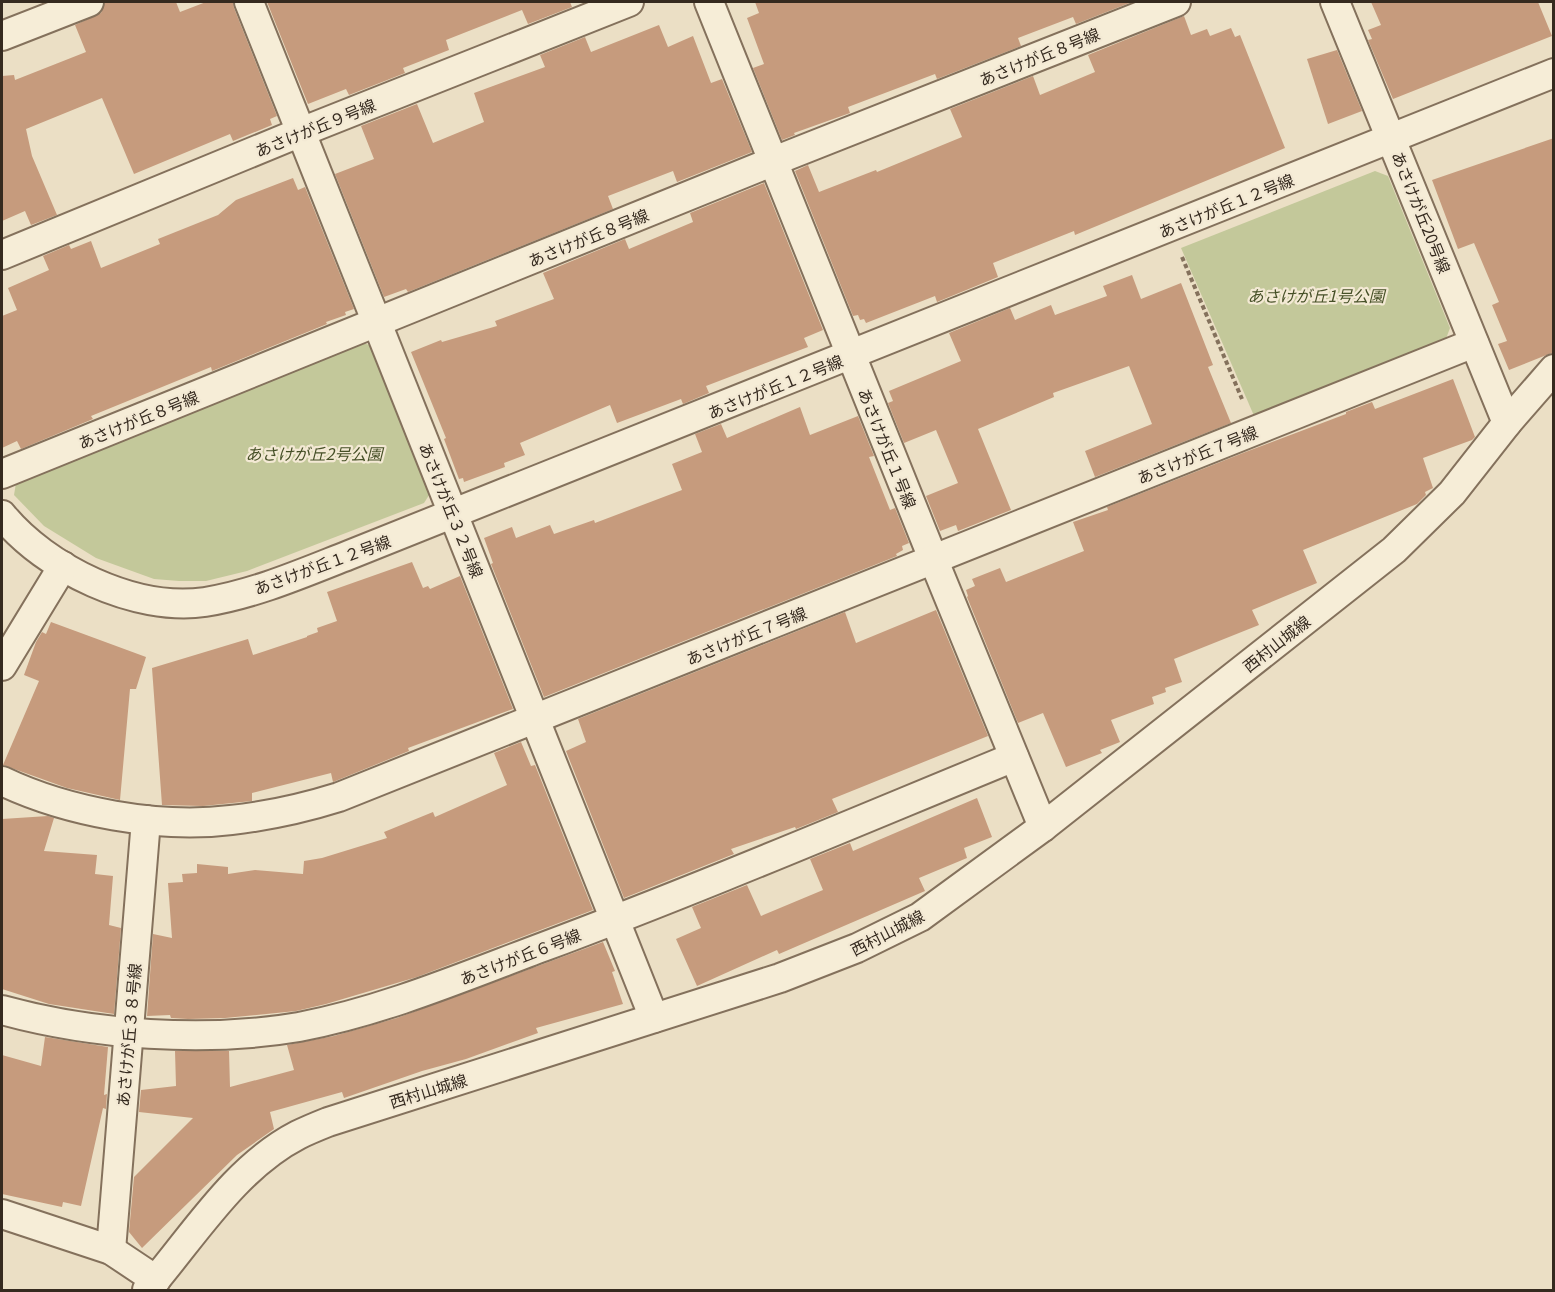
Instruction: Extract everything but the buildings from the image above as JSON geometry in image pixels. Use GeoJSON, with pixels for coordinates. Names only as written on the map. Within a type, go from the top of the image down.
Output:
{"type":"FeatureCollection","features":[{"type":"Feature","properties":{"kind":"street"},"geometry":{"type":"LineString","coordinates":[[2,36],[89,2]]}},
{"type":"Feature","properties":{"kind":"street","name":"あさけが丘３２号線"},"geometry":{"type":"LineString","coordinates":[[249,2],[654,1018]]}},
{"type":"Feature","properties":{"kind":"street","name":"あさけが丘９号線"},"geometry":{"type":"LineString","coordinates":[[2,255],[301,132],[628,2]]}},
{"type":"Feature","properties":{"kind":"street","name":"あさけが丘１号線"},"geometry":{"type":"LineString","coordinates":[[709,2],[1043,827]]}},
{"type":"Feature","properties":{"kind":"street","name":"あさけが丘８号線"},"geometry":{"type":"LineString","coordinates":[[2,474],[774,161],[1176,2]]}},
{"type":"Feature","properties":{"kind":"street","name":"あさけが丘20号線"},"geometry":{"type":"LineString","coordinates":[[1335,2],[1507,423]]}},
{"type":"Feature","properties":{"kind":"street","name":"あさけが丘１２号線"},"geometry":{"type":"LineString","coordinates":[[2,515],[32,544],[63,566],[89,580],[150,600],[176,603],[203,602],[231,597],[280,582],[851,356],[1554,73]]}},
{"type":"Feature","properties":{"kind":"street","name":"あさけが丘７号線"},"geometry":{"type":"LineString","coordinates":[[2,782],[43,798],[101,813],[146,820],[230,820],[313,805],[365,788],[1474,343]]}},
{"type":"Feature","properties":{"kind":"street","name":"西村山城線"},"geometry":{"type":"LineString","coordinates":[[152,1285],[225,1195],[250,1170],[297,1135],[328,1122],[780,978],[857,948],[920,917],[1043,827],[1394,550],[1452,493],[1507,423],[1554,369]]}},
{"type":"Feature","properties":{"kind":"street"},"geometry":{"type":"LineString","coordinates":[[2,666],[63,566]]}},
{"type":"Feature","properties":{"kind":"street","name":"あさけが丘６号線"},"geometry":{"type":"LineString","coordinates":[[2,1010],[53,1023],[128,1033],[220,1034],[298,1027],[413,996],[616,920],[1014,757]]}},
{"type":"Feature","properties":{"kind":"street","name":"あさけが丘３８号線"},"geometry":{"type":"LineString","coordinates":[[111,1250],[146,820]]}},
{"type":"Feature","properties":{"kind":"street"},"geometry":{"type":"LineString","coordinates":[[2,1214],[111,1250],[152,1285]]}},
{"type":"Feature","properties":{"kind":"path"},"geometry":{"type":"LineString","coordinates":[[1169,227],[1256,430]]}},
{"type":"Feature","properties":{"kind":"green space","name":"あさけが丘1号公園"},"geometry":{"type":"Polygon","coordinates":[[[1375,171],[1388,176],[1450,328],[1444,344],[1255,418],[1181,248],[1375,171]]]}},
{"type":"Feature","properties":{"kind":"green space","name":"あさけが丘2号公園"},"geometry":{"type":"Polygon","coordinates":[[[359,342],[377,347],[433,489],[424,503],[247,571],[206,581],[179,581],[154,579],[96,558],[44,526],[14,495],[17,477],[359,342]]]}}]}
